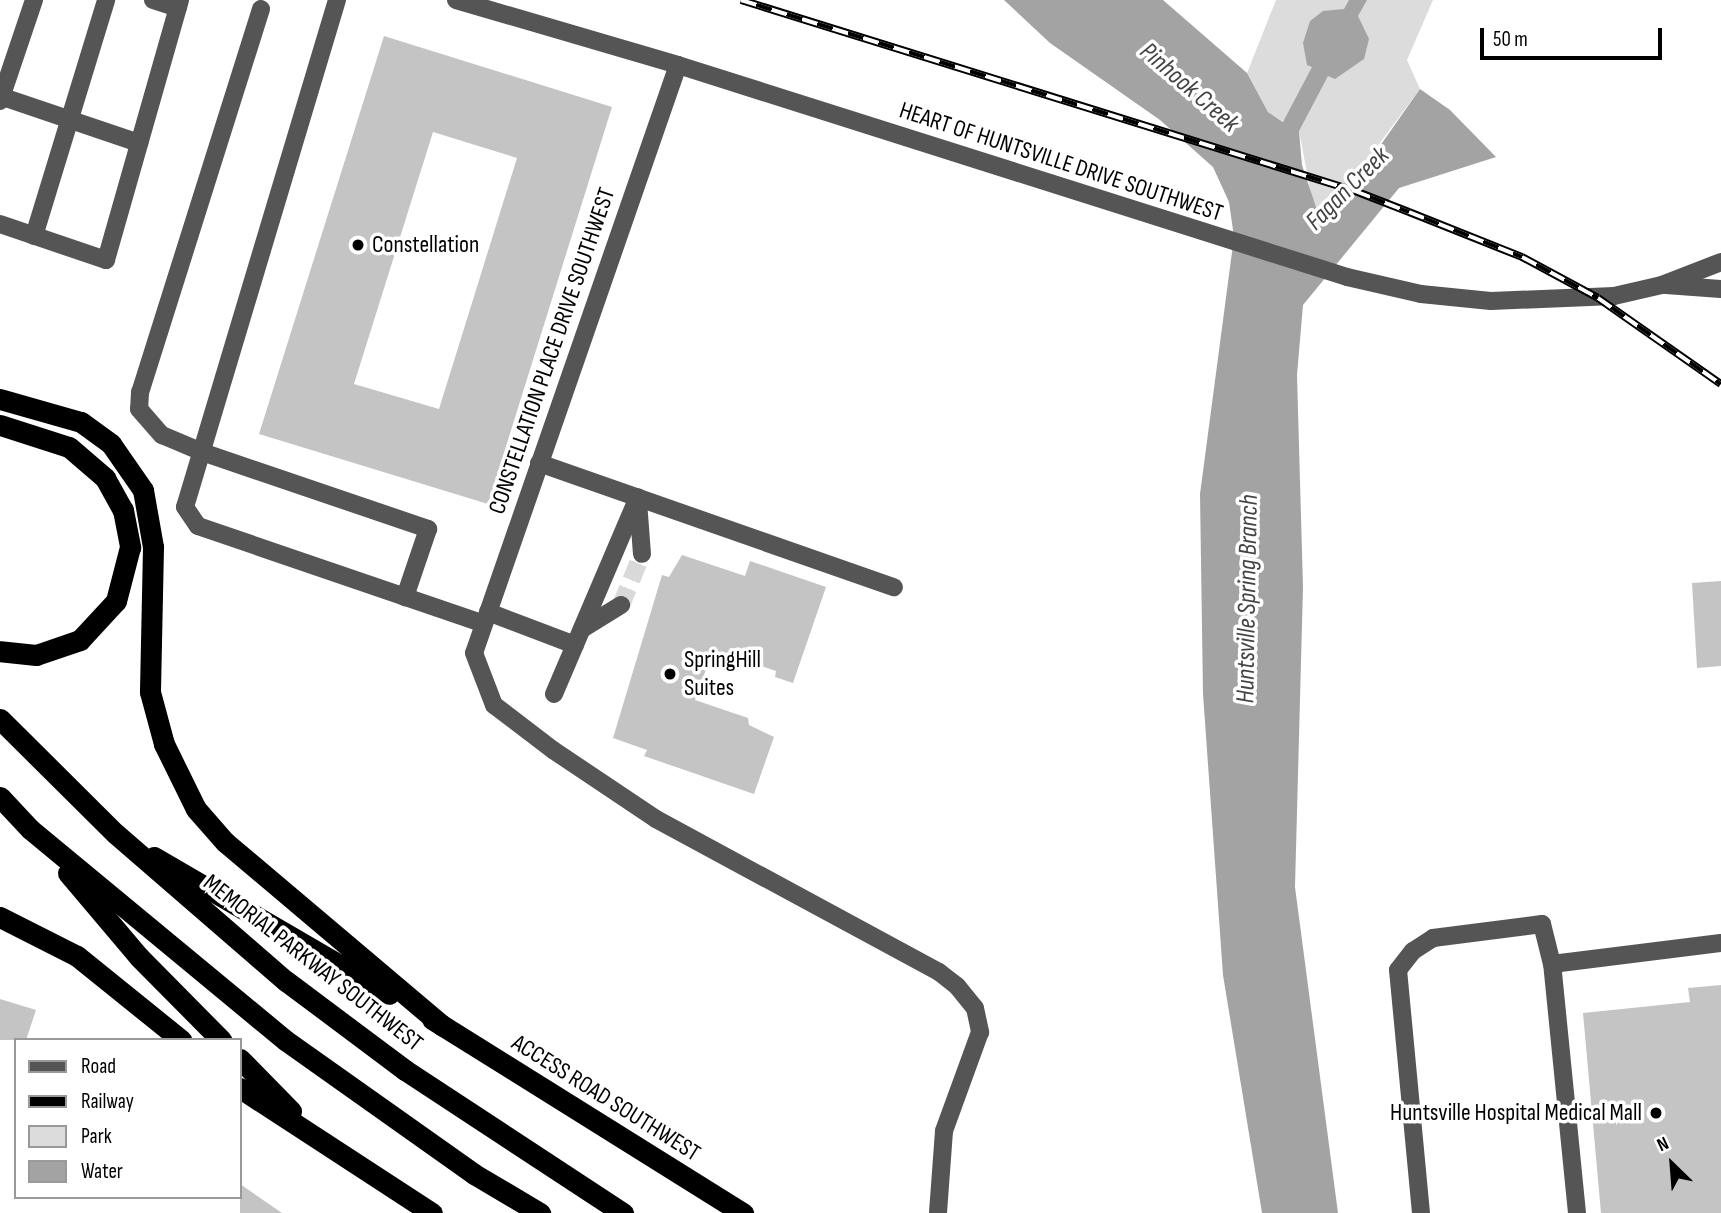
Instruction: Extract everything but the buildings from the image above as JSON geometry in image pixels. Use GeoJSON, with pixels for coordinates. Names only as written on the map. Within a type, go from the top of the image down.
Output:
{"type":"FeatureCollection","features":[{"type":"Feature","properties":{"kind":"highway"},"geometry":{"type":"LineString","coordinates":[[0,399],[81,422],[111,444],[142,490],[153,547],[150,692],[164,744],[196,808],[225,842],[443,1026]]}},
{"type":"Feature","properties":{"kind":"highway"},"geometry":{"type":"LineString","coordinates":[[0,425],[69,447],[105,478],[123,510],[130,547],[116,601],[80,640],[44,654],[0,651]]}},
{"type":"Feature","properties":{"kind":"highway","name":"MEMORIAL PARKWAY SOUTHWEST"},"geometry":{"type":"LineString","coordinates":[[0,719],[116,834],[228,933],[345,1026],[623,1213]]}},
{"type":"Feature","properties":{"kind":"highway"},"geometry":{"type":"LineString","coordinates":[[0,797],[139,957],[219,1038]]}},
{"type":"Feature","properties":{"kind":"highway"},"geometry":{"type":"LineString","coordinates":[[30,829],[285,1040],[474,1174],[540,1213]]}},
{"type":"Feature","properties":{"kind":"highway"},"geometry":{"type":"LineString","coordinates":[[116,834],[443,1026]]}},
{"type":"Feature","properties":{"kind":"highway"},"geometry":{"type":"LineString","coordinates":[[0,917],[77,956],[179,1038]]}},
{"type":"Feature","properties":{"kind":"highway","name":"ACCESS ROAD SOUTHWEST"},"geometry":{"type":"LineString","coordinates":[[443,1026],[743,1213]]}},
{"type":"Feature","properties":{"kind":"highway"},"geometry":{"type":"LineString","coordinates":[[242,1061],[319,1140]]}},
{"type":"Feature","properties":{"kind":"highway"},"geometry":{"type":"LineString","coordinates":[[242,1089],[432,1213]]}},
{"type":"Feature","properties":{"kind":"street"},"geometry":{"type":"LineString","coordinates":[[34,0],[0,98],[139,143]]}},
{"type":"Feature","properties":{"kind":"street"},"geometry":{"type":"LineString","coordinates":[[34,236],[106,0]]}},
{"type":"Feature","properties":{"kind":"street"},"geometry":{"type":"LineString","coordinates":[[0,225],[106,260],[179,4],[153,0]]}},
{"type":"Feature","properties":{"kind":"street"},"geometry":{"type":"LineString","coordinates":[[337,0],[185,507],[198,526],[405,597],[486,618],[578,637],[621,605]]}},
{"type":"Feature","properties":{"kind":"street","name":"HEART OF HUNTSVILLE DRIVE SOUTHWEST"},"geometry":{"type":"LineString","coordinates":[[456,0],[678,65],[1007,172],[1347,277],[1420,294],[1491,301],[1614,296],[1662,285],[1721,262]]}},
{"type":"Feature","properties":{"kind":"street"},"geometry":{"type":"LineString","coordinates":[[261,9],[140,392],[139,409],[149,424],[202,452],[428,529],[405,597]]}},
{"type":"Feature","properties":{"kind":"street","name":"CONSTELLATION PLACE DRIVE SOUTHWEST"},"geometry":{"type":"LineString","coordinates":[[678,65],[474,653],[494,705],[553,750],[656,819],[939,972],[957,986],[975,1008],[980,1032],[944,1131],[939,1154],[938,1213]]}},
{"type":"Feature","properties":{"kind":"street","name":"HEART OF HUNTSVILLE DRIVE SOUTHWEST"},"geometry":{"type":"LineString","coordinates":[[1662,285],[1721,289]]}},
{"type":"Feature","properties":{"kind":"street"},"geometry":{"type":"LineString","coordinates":[[539,463],[894,587]]}},
{"type":"Feature","properties":{"kind":"street"},"geometry":{"type":"LineString","coordinates":[[638,497],[642,554]]}},
{"type":"Feature","properties":{"kind":"street"},"geometry":{"type":"LineString","coordinates":[[554,694],[638,497]]}},
{"type":"Feature","properties":{"kind":"street"},"geometry":{"type":"LineString","coordinates":[[1421,1213],[1398,970],[1413,951],[1433,938],[1542,924],[1552,964],[1577,1213]]}},
{"type":"Feature","properties":{"kind":"street"},"geometry":{"type":"LineString","coordinates":[[1552,964],[1721,943]]}},
{"type":"Feature","properties":{"kind":"green space"},"geometry":{"type":"Polygon","coordinates":[[[1276,0],[1433,0],[1407,60],[1420,89],[1327,214],[1317,210],[1311,194],[1299,131],[1268,112],[1247,73],[1276,0]]]}},
{"type":"Feature","properties":{"kind":"water"},"geometry":{"type":"Polygon","coordinates":[[[1004,0],[1163,0],[1247,73],[1268,112],[1283,122],[1312,67],[1307,65],[1303,43],[1310,21],[1323,11],[1344,9],[1349,0],[1367,0],[1358,16],[1369,39],[1364,59],[1335,79],[1328,76],[1299,131],[1302,165],[1317,210],[1327,214],[1337,207],[1420,89],[1450,110],[1496,157],[1399,188],[1303,305],[1297,375],[1303,587],[1295,887],[1338,1213],[1262,1213],[1223,975],[1203,694],[1200,494],[1234,237],[1229,202],[1213,167],[1160,120],[1050,43],[1004,0]]]}},
{"type":"Feature","properties":{"kind":"tunnel"},"geometry":{"type":"LineString","coordinates":[[621,605],[642,554]]}},
{"type":"Feature","properties":{"kind":"railway"},"geometry":{"type":"LineString","coordinates":[[741,0],[1355,191],[1409,212],[1522,257],[1598,298],[1721,384]]}},
{"type":"Feature","properties":{"kind":"place","name":"Constellation"},"geometry":{"type":"Point","coordinates":[358,245]}},
{"type":"Feature","properties":{"kind":"place","name":"SpringHill Suites"},"geometry":{"type":"Point","coordinates":[670,674]}},
{"type":"Feature","properties":{"kind":"place","name":"Huntsville Hospital Medical Mall"},"geometry":{"type":"Point","coordinates":[1656,1113]}},
{"type":"Feature","properties":{"kind":"water label","name":"Pinhook Creek"},"geometry":{"type":"Point","coordinates":[1189,88]}},
{"type":"Feature","properties":{"kind":"water label","name":"Fagan Creek"},"geometry":{"type":"Point","coordinates":[1348,189]}},
{"type":"Feature","properties":{"kind":"water label","name":"Huntsville Spring Branch"},"geometry":{"type":"Point","coordinates":[1248,599]}}]}
